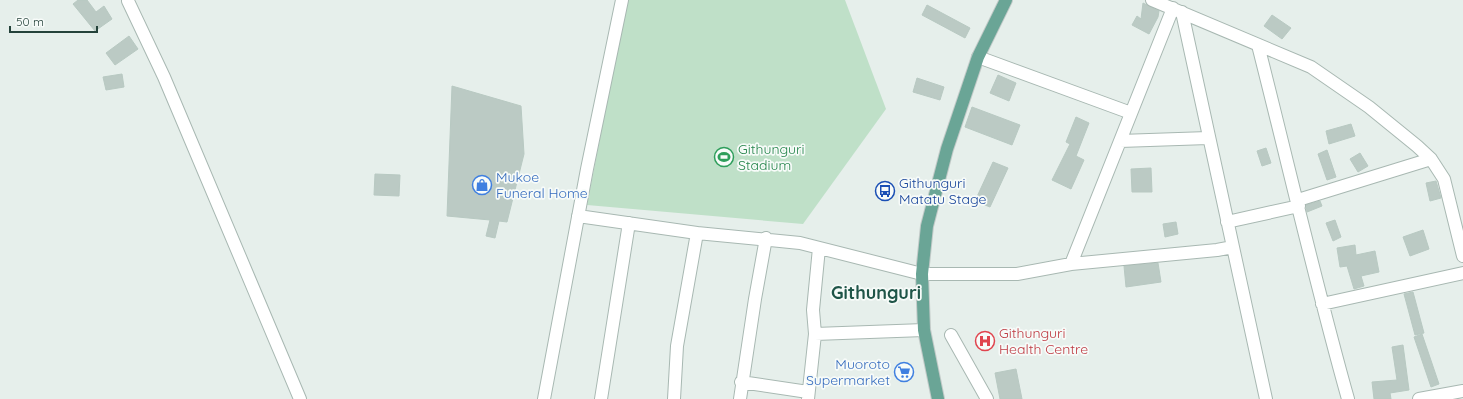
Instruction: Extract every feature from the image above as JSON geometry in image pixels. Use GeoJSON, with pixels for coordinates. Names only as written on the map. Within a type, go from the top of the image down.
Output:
{"type":"FeatureCollection","features":[{"type":"Feature","properties":{"kind":"main road"},"geometry":{"type":"LineString","coordinates":[[938,399],[924,330],[922,274],[927,226],[948,149],[978,57],[1006,0]]}},
{"type":"Feature","properties":{"kind":"street"},"geometry":{"type":"LineString","coordinates":[[544,399],[578,216],[622,0]]}},
{"type":"Feature","properties":{"kind":"street"},"geometry":{"type":"LineString","coordinates":[[1152,0],[1311,67],[1369,107],[1431,159],[1444,179],[1463,256]]}},
{"type":"Feature","properties":{"kind":"street"},"geometry":{"type":"LineString","coordinates":[[128,1],[164,77],[300,399]]}},
{"type":"Feature","properties":{"kind":"street"},"geometry":{"type":"LineString","coordinates":[[1071,264],[1131,113],[1177,10]]}},
{"type":"Feature","properties":{"kind":"street"},"geometry":{"type":"LineString","coordinates":[[1177,10],[1233,247],[1266,399]]}},
{"type":"Feature","properties":{"kind":"street"},"geometry":{"type":"LineString","coordinates":[[1258,45],[1299,203],[1322,304],[1348,399]]}},
{"type":"Feature","properties":{"kind":"street"},"geometry":{"type":"LineString","coordinates":[[978,57],[1131,113]]}},
{"type":"Feature","properties":{"kind":"street"},"geometry":{"type":"LineString","coordinates":[[1120,141],[1208,138]]}},
{"type":"Feature","properties":{"kind":"street"},"geometry":{"type":"LineString","coordinates":[[1227,222],[1299,203],[1431,159]]}},
{"type":"Feature","properties":{"kind":"street"},"geometry":{"type":"LineString","coordinates":[[578,216],[697,233],[800,242],[922,274],[1018,274],[1071,264],[1217,250],[1233,247]]}},
{"type":"Feature","properties":{"kind":"street"},"geometry":{"type":"LineString","coordinates":[[601,399],[629,223]]}},
{"type":"Feature","properties":{"kind":"street"},"geometry":{"type":"LineString","coordinates":[[674,399],[676,346],[697,233]]}},
{"type":"Feature","properties":{"kind":"street"},"geometry":{"type":"LineString","coordinates":[[740,399],[741,382],[766,238]]}},
{"type":"Feature","properties":{"kind":"street"},"geometry":{"type":"LineString","coordinates":[[741,382],[808,396],[815,334],[813,310],[819,248]]}},
{"type":"Feature","properties":{"kind":"street"},"geometry":{"type":"LineString","coordinates":[[1322,304],[1463,273]]}},
{"type":"Feature","properties":{"kind":"street"},"geometry":{"type":"LineString","coordinates":[[815,334],[924,330]]}},
{"type":"Feature","properties":{"kind":"street"},"geometry":{"type":"LineString","coordinates":[[951,335],[987,399]]}},
{"type":"Feature","properties":{"kind":"street"},"geometry":{"type":"LineString","coordinates":[[1419,399],[1463,390]]}},
{"type":"Feature","properties":{"kind":"green space","name":"Githunguri Stadium"},"geometry":{"type":"Polygon","coordinates":[[[627,0],[845,0],[886,109],[803,224],[587,205],[627,0]]]}},
{"type":"Feature","properties":{"kind":"building"},"geometry":{"type":"Polygon","coordinates":[[[78,0],[87,0],[96,12],[104,6],[112,19],[95,31],[73,4],[78,0]]]}},
{"type":"Feature","properties":{"kind":"building"},"geometry":{"type":"Polygon","coordinates":[[[1143,3],[1159,11],[1158,17],[1149,34],[1132,25],[1137,16],[1141,19],[1143,3]]]}},
{"type":"Feature","properties":{"kind":"building"},"geometry":{"type":"Polygon","coordinates":[[[927,5],[970,28],[965,38],[922,15],[927,5]]]}},
{"type":"Feature","properties":{"kind":"building"},"geometry":{"type":"Polygon","coordinates":[[[1272,15],[1291,28],[1282,39],[1264,26],[1272,15]]]}},
{"type":"Feature","properties":{"kind":"building"},"geometry":{"type":"Polygon","coordinates":[[[129,36],[138,49],[115,65],[106,53],[129,36]]]}},
{"type":"Feature","properties":{"kind":"building"},"geometry":{"type":"Polygon","coordinates":[[[122,74],[124,87],[106,90],[103,77],[122,74]]]}},
{"type":"Feature","properties":{"kind":"building"},"geometry":{"type":"Polygon","coordinates":[[[998,75],[1016,83],[1009,101],[990,93],[998,75]]]}},
{"type":"Feature","properties":{"kind":"building"},"geometry":{"type":"Polygon","coordinates":[[[917,78],[944,87],[940,100],[913,92],[917,78]]]}},
{"type":"Feature","properties":{"kind":"building","name":"Mukoe Funeral Home"},"geometry":{"type":"Polygon","coordinates":[[[452,86],[521,106],[524,154],[507,222],[499,221],[495,238],[486,236],[490,220],[447,216],[452,86]]]}},
{"type":"Feature","properties":{"kind":"building"},"geometry":{"type":"Polygon","coordinates":[[[972,107],[1020,125],[1012,145],[965,127],[972,107]]]}},
{"type":"Feature","properties":{"kind":"building"},"geometry":{"type":"Polygon","coordinates":[[[1076,117],[1089,123],[1076,156],[1084,160],[1071,189],[1052,180],[1070,144],[1066,142],[1076,117]]]}},
{"type":"Feature","properties":{"kind":"building"},"geometry":{"type":"Polygon","coordinates":[[[1351,124],[1355,136],[1329,144],[1326,131],[1351,124]]]}},
{"type":"Feature","properties":{"kind":"building"},"geometry":{"type":"Polygon","coordinates":[[[1266,148],[1271,163],[1262,166],[1257,151],[1266,148]]]}},
{"type":"Feature","properties":{"kind":"building"},"geometry":{"type":"Polygon","coordinates":[[[1327,150],[1336,177],[1327,180],[1318,154],[1327,150]]]}},
{"type":"Feature","properties":{"kind":"building"},"geometry":{"type":"Polygon","coordinates":[[[1360,153],[1368,166],[1358,172],[1350,159],[1360,153]]]}},
{"type":"Feature","properties":{"kind":"building"},"geometry":{"type":"Polygon","coordinates":[[[993,162],[1008,168],[990,207],[975,201],[993,162]]]}},
{"type":"Feature","properties":{"kind":"building"},"geometry":{"type":"Polygon","coordinates":[[[1151,168],[1152,192],[1132,192],[1131,169],[1151,168]]]}},
{"type":"Feature","properties":{"kind":"building"},"geometry":{"type":"Polygon","coordinates":[[[375,174],[400,175],[399,196],[374,195],[375,174]]]}},
{"type":"Feature","properties":{"kind":"building"},"geometry":{"type":"Polygon","coordinates":[[[1436,181],[1441,198],[1430,201],[1426,183],[1436,181]]]}},
{"type":"Feature","properties":{"kind":"building"},"geometry":{"type":"Polygon","coordinates":[[[1320,201],[1322,206],[1307,212],[1306,205],[1320,201]]]}},
{"type":"Feature","properties":{"kind":"building"},"geometry":{"type":"Polygon","coordinates":[[[1335,220],[1341,237],[1333,241],[1326,223],[1335,220]]]}},
{"type":"Feature","properties":{"kind":"building"},"geometry":{"type":"Polygon","coordinates":[[[1176,222],[1178,234],[1165,237],[1163,224],[1176,222]]]}},
{"type":"Feature","properties":{"kind":"building"},"geometry":{"type":"Polygon","coordinates":[[[1423,230],[1429,249],[1410,256],[1403,237],[1423,230]]]}},
{"type":"Feature","properties":{"kind":"building"},"geometry":{"type":"Polygon","coordinates":[[[1355,245],[1356,255],[1375,251],[1379,272],[1361,276],[1364,286],[1354,289],[1347,266],[1340,267],[1337,248],[1355,245]]]}},
{"type":"Feature","properties":{"kind":"building"},"geometry":{"type":"Polygon","coordinates":[[[1158,263],[1161,282],[1126,287],[1124,266],[1158,263]]]}},
{"type":"Feature","properties":{"kind":"building"},"geometry":{"type":"Polygon","coordinates":[[[1413,292],[1424,333],[1415,335],[1404,294],[1413,292]]]}},
{"type":"Feature","properties":{"kind":"building"},"geometry":{"type":"Polygon","coordinates":[[[1422,334],[1439,384],[1431,387],[1414,337],[1422,334]]]}},
{"type":"Feature","properties":{"kind":"building"},"geometry":{"type":"Polygon","coordinates":[[[1403,345],[1409,390],[1390,393],[1391,399],[1374,399],[1372,382],[1397,380],[1392,347],[1403,345]]]}},
{"type":"Feature","properties":{"kind":"building"},"geometry":{"type":"Polygon","coordinates":[[[1016,369],[1022,399],[1000,399],[995,373],[1016,369]]]}},
{"type":"Feature","properties":{"kind":"place","name":"Githunguri Stadium"},"geometry":{"type":"Point","coordinates":[724,157]}},
{"type":"Feature","properties":{"kind":"place","name":"Mukoe Funeral Home"},"geometry":{"type":"Point","coordinates":[482,185]}},
{"type":"Feature","properties":{"kind":"place","name":"Githunguri Matatu Stage"},"geometry":{"type":"Point","coordinates":[885,191]}},
{"type":"Feature","properties":{"kind":"place","name":"Githunguri Health Centre"},"geometry":{"type":"Point","coordinates":[985,341]}},
{"type":"Feature","properties":{"kind":"place","name":"Muoroto Supermarket"},"geometry":{"type":"Point","coordinates":[904,372]}},
{"type":"Feature","properties":{"kind":"district","name":"Githunguri"},"geometry":{"type":"Point","coordinates":[876,293]}}]}
